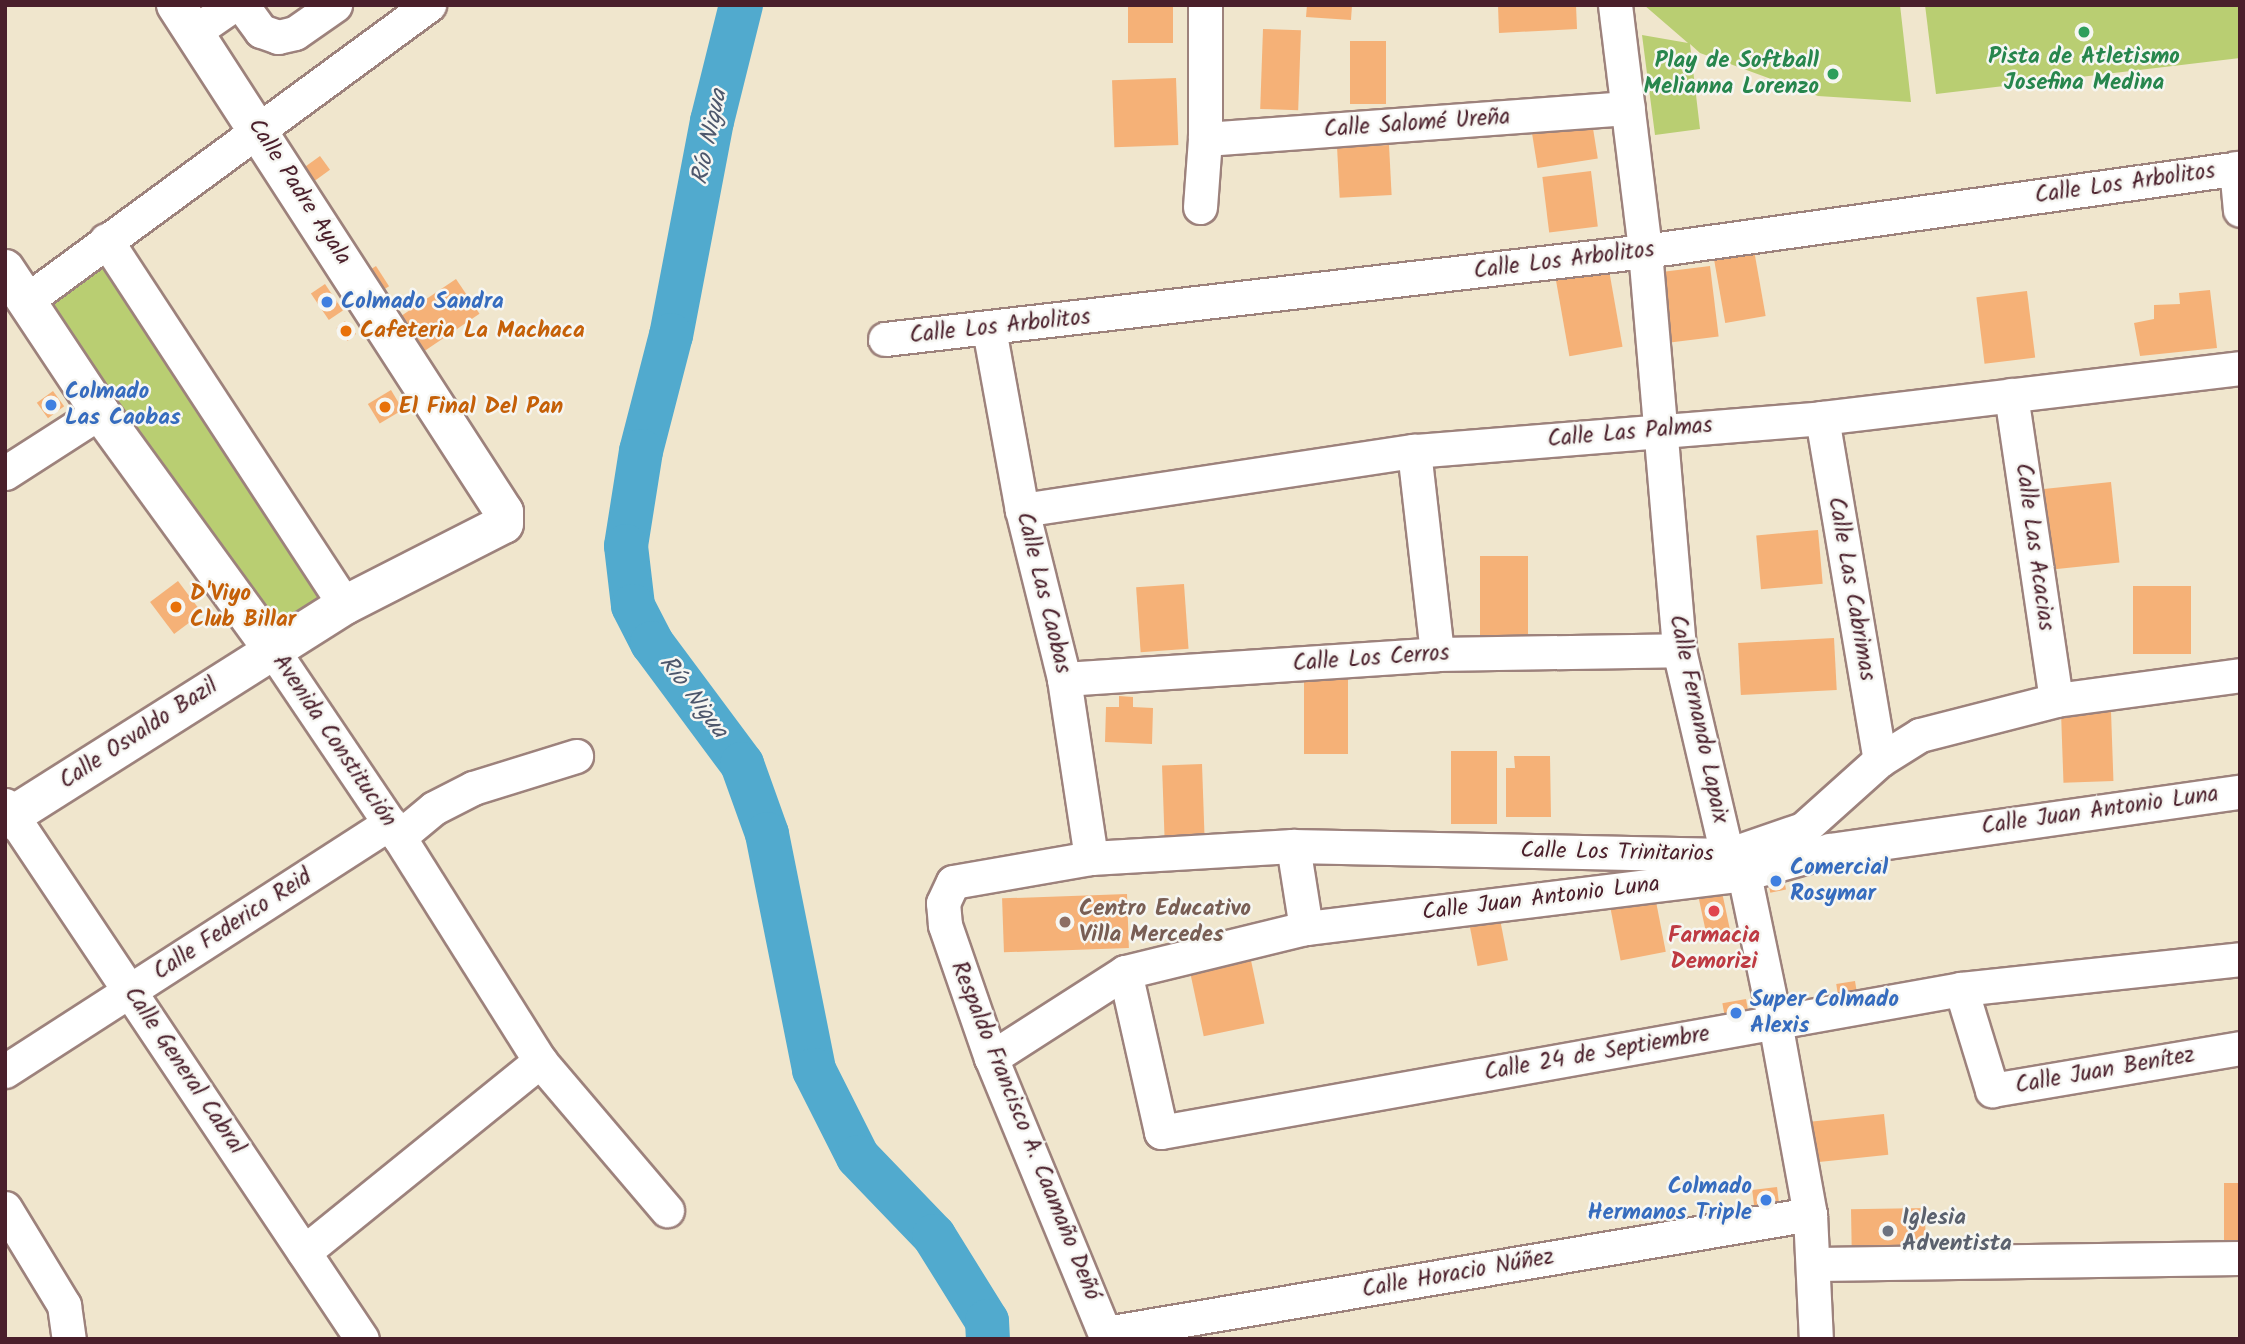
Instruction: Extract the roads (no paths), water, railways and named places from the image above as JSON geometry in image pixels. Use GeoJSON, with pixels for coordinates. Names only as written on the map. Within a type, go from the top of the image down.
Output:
{"type":"FeatureCollection","features":[{"type":"Feature","properties":{"kind":"main road","name":"Calle Padre Ayala"},"geometry":{"type":"LineString","coordinates":[[185,18],[505,512],[505,524]]}},
{"type":"Feature","properties":{"kind":"main road","name":"Avenida Constitución"},"geometry":{"type":"LineString","coordinates":[[5,269],[100,412],[272,649]]}},
{"type":"Feature","properties":{"kind":"main road","name":"Calle Osvaldo Bazil"},"geometry":{"type":"LineString","coordinates":[[8,813],[345,605],[505,524]]}},
{"type":"Feature","properties":{"kind":"street"},"geometry":{"type":"LineString","coordinates":[[185,18],[233,5]]}},
{"type":"Feature","properties":{"kind":"street"},"geometry":{"type":"LineString","coordinates":[[242,5],[261,31],[278,37],[295,33],[335,5]]}},
{"type":"Feature","properties":{"kind":"street"},"geometry":{"type":"LineString","coordinates":[[27,300],[429,5]]}},
{"type":"Feature","properties":{"kind":"street"},"geometry":{"type":"LineString","coordinates":[[1200,206],[1205,139],[1205,5]]}},
{"type":"Feature","properties":{"kind":"street","name":"Calle Fernando Lapaix"},"geometry":{"type":"LineString","coordinates":[[1615,5],[1645,251],[1658,430],[1679,650],[1775,1022],[1810,1214],[1816,1264],[1816,1339]]}},
{"type":"Feature","properties":{"kind":"street","name":"Calle Salomé Ureña"},"geometry":{"type":"LineString","coordinates":[[1205,139],[1628,108]]}},
{"type":"Feature","properties":{"kind":"street"},"geometry":{"type":"LineString","coordinates":[[2238,168],[2240,210]]}},
{"type":"Feature","properties":{"kind":"street","name":"Calle Los Arbolitos"},"geometry":{"type":"LineString","coordinates":[[886,339],[1645,251],[2238,168]]}},
{"type":"Feature","properties":{"kind":"street"},"geometry":{"type":"LineString","coordinates":[[106,240],[345,605]]}},
{"type":"Feature","properties":{"kind":"street","name":"Calle Las Caobas"},"geometry":{"type":"LineString","coordinates":[[989,329],[1022,510],[1064,679],[1091,858]]}},
{"type":"Feature","properties":{"kind":"street","name":"Calle Las Palmas"},"geometry":{"type":"LineString","coordinates":[[1022,510],[1414,451],[1822,418],[2240,368]]}},
{"type":"Feature","properties":{"kind":"street","name":"Calle Las Acacias"},"geometry":{"type":"LineString","coordinates":[[2011,395],[2056,700]]}},
{"type":"Feature","properties":{"kind":"street"},"geometry":{"type":"LineString","coordinates":[[5,473],[100,412]]}},
{"type":"Feature","properties":{"kind":"street","name":"Calle Las Cabrimas"},"geometry":{"type":"LineString","coordinates":[[1822,418],[1880,760]]}},
{"type":"Feature","properties":{"kind":"street"},"geometry":{"type":"LineString","coordinates":[[1414,451],[1437,654]]}},
{"type":"Feature","properties":{"kind":"street","name":"Avenida Constitución"},"geometry":{"type":"LineString","coordinates":[[272,649],[394,830],[540,1061],[667,1210]]}},
{"type":"Feature","properties":{"kind":"street","name":"Calle Los Cerros"},"geometry":{"type":"LineString","coordinates":[[1064,679],[1437,654],[1679,650]]}},
{"type":"Feature","properties":{"kind":"street","name":"Calle Los Trinitarios"},"geometry":{"type":"LineString","coordinates":[[953,882],[1091,858],[1293,846],[1735,864],[1803,829],[1880,760],[1920,735],[2056,700],[2240,675]]}},
{"type":"Feature","properties":{"kind":"street","name":"Calle Federico Reid"},"geometry":{"type":"LineString","coordinates":[[5,1071],[394,830],[473,788],[576,756]]}},
{"type":"Feature","properties":{"kind":"street","name":"Calle Juan Antonio Luna"},"geometry":{"type":"LineString","coordinates":[[991,1058],[1125,972],[1306,928],[2240,792]]}},
{"type":"Feature","properties":{"kind":"street","name":"Calle General Cabral"},"geometry":{"type":"LineString","coordinates":[[8,813],[132,992],[362,1339]]}},
{"type":"Feature","properties":{"kind":"street"},"geometry":{"type":"LineString","coordinates":[[1293,846],[1306,928]]}},
{"type":"Feature","properties":{"kind":"street","name":"Respaldo Francisco A. Caamaño Deñó"},"geometry":{"type":"LineString","coordinates":[[953,882],[943,902],[944,925],[991,1058],[1106,1336]]}},
{"type":"Feature","properties":{"kind":"street","name":"Calle 24 de Septiembre"},"geometry":{"type":"LineString","coordinates":[[1125,972],[1161,1132],[1961,989],[2240,959]]}},
{"type":"Feature","properties":{"kind":"street","name":"Calle Juan Benítez"},"geometry":{"type":"LineString","coordinates":[[1961,989],[1992,1090],[2240,1048]]}},
{"type":"Feature","properties":{"kind":"street"},"geometry":{"type":"LineString","coordinates":[[304,1252],[540,1061]]}},
{"type":"Feature","properties":{"kind":"street"},"geometry":{"type":"LineString","coordinates":[[5,1208],[64,1305],[69,1339]]}},
{"type":"Feature","properties":{"kind":"street","name":"Calle Horacio Núñez"},"geometry":{"type":"LineString","coordinates":[[1106,1336],[1810,1214]]}},
{"type":"Feature","properties":{"kind":"street"},"geometry":{"type":"LineString","coordinates":[[1816,1264],[2240,1258]]}},
{"type":"Feature","properties":{"kind":"waterway","name":"Río Nigua"},"geometry":{"type":"LineString","coordinates":[[741,5],[712,121],[671,335],[641,451],[626,546],[633,606],[652,643],[742,764],[767,834],[814,1070],[858,1157],[934,1236],[987,1321],[988,1339]]}},
{"type":"Feature","properties":{"kind":"place","name":"Pista de Atletismo Josefina Medina"},"geometry":{"type":"Point","coordinates":[2084,32]}},
{"type":"Feature","properties":{"kind":"place","name":"Play de Softball Melianna Lorenzo"},"geometry":{"type":"Point","coordinates":[1833,74]}},
{"type":"Feature","properties":{"kind":"place","name":"Colmado Sandra"},"geometry":{"type":"Point","coordinates":[327,302]}},
{"type":"Feature","properties":{"kind":"place","name":"Cafeteria La Machaca"},"geometry":{"type":"Point","coordinates":[346,331]}},
{"type":"Feature","properties":{"kind":"place","name":"Colmado Las Caobas"},"geometry":{"type":"Point","coordinates":[51,405]}},
{"type":"Feature","properties":{"kind":"place","name":"El Final Del Pan"},"geometry":{"type":"Point","coordinates":[385,407]}},
{"type":"Feature","properties":{"kind":"place","name":"D'Viyo Club Billar"},"geometry":{"type":"Point","coordinates":[176,607]}},
{"type":"Feature","properties":{"kind":"place","name":"Comercial Rosymar"},"geometry":{"type":"Point","coordinates":[1776,881]}},
{"type":"Feature","properties":{"kind":"place","name":"Farmacia Demorizi"},"geometry":{"type":"Point","coordinates":[1714,911]}},
{"type":"Feature","properties":{"kind":"place","name":"Centro Educativo Villa Mercedes"},"geometry":{"type":"Point","coordinates":[1065,922]}},
{"type":"Feature","properties":{"kind":"place","name":"Super Colmado Alexis"},"geometry":{"type":"Point","coordinates":[1736,1013]}},
{"type":"Feature","properties":{"kind":"place","name":"Colmado Hermanos Triple"},"geometry":{"type":"Point","coordinates":[1766,1200]}},
{"type":"Feature","properties":{"kind":"place","name":"Iglesia Adventista"},"geometry":{"type":"Point","coordinates":[1888,1231]}}]}
